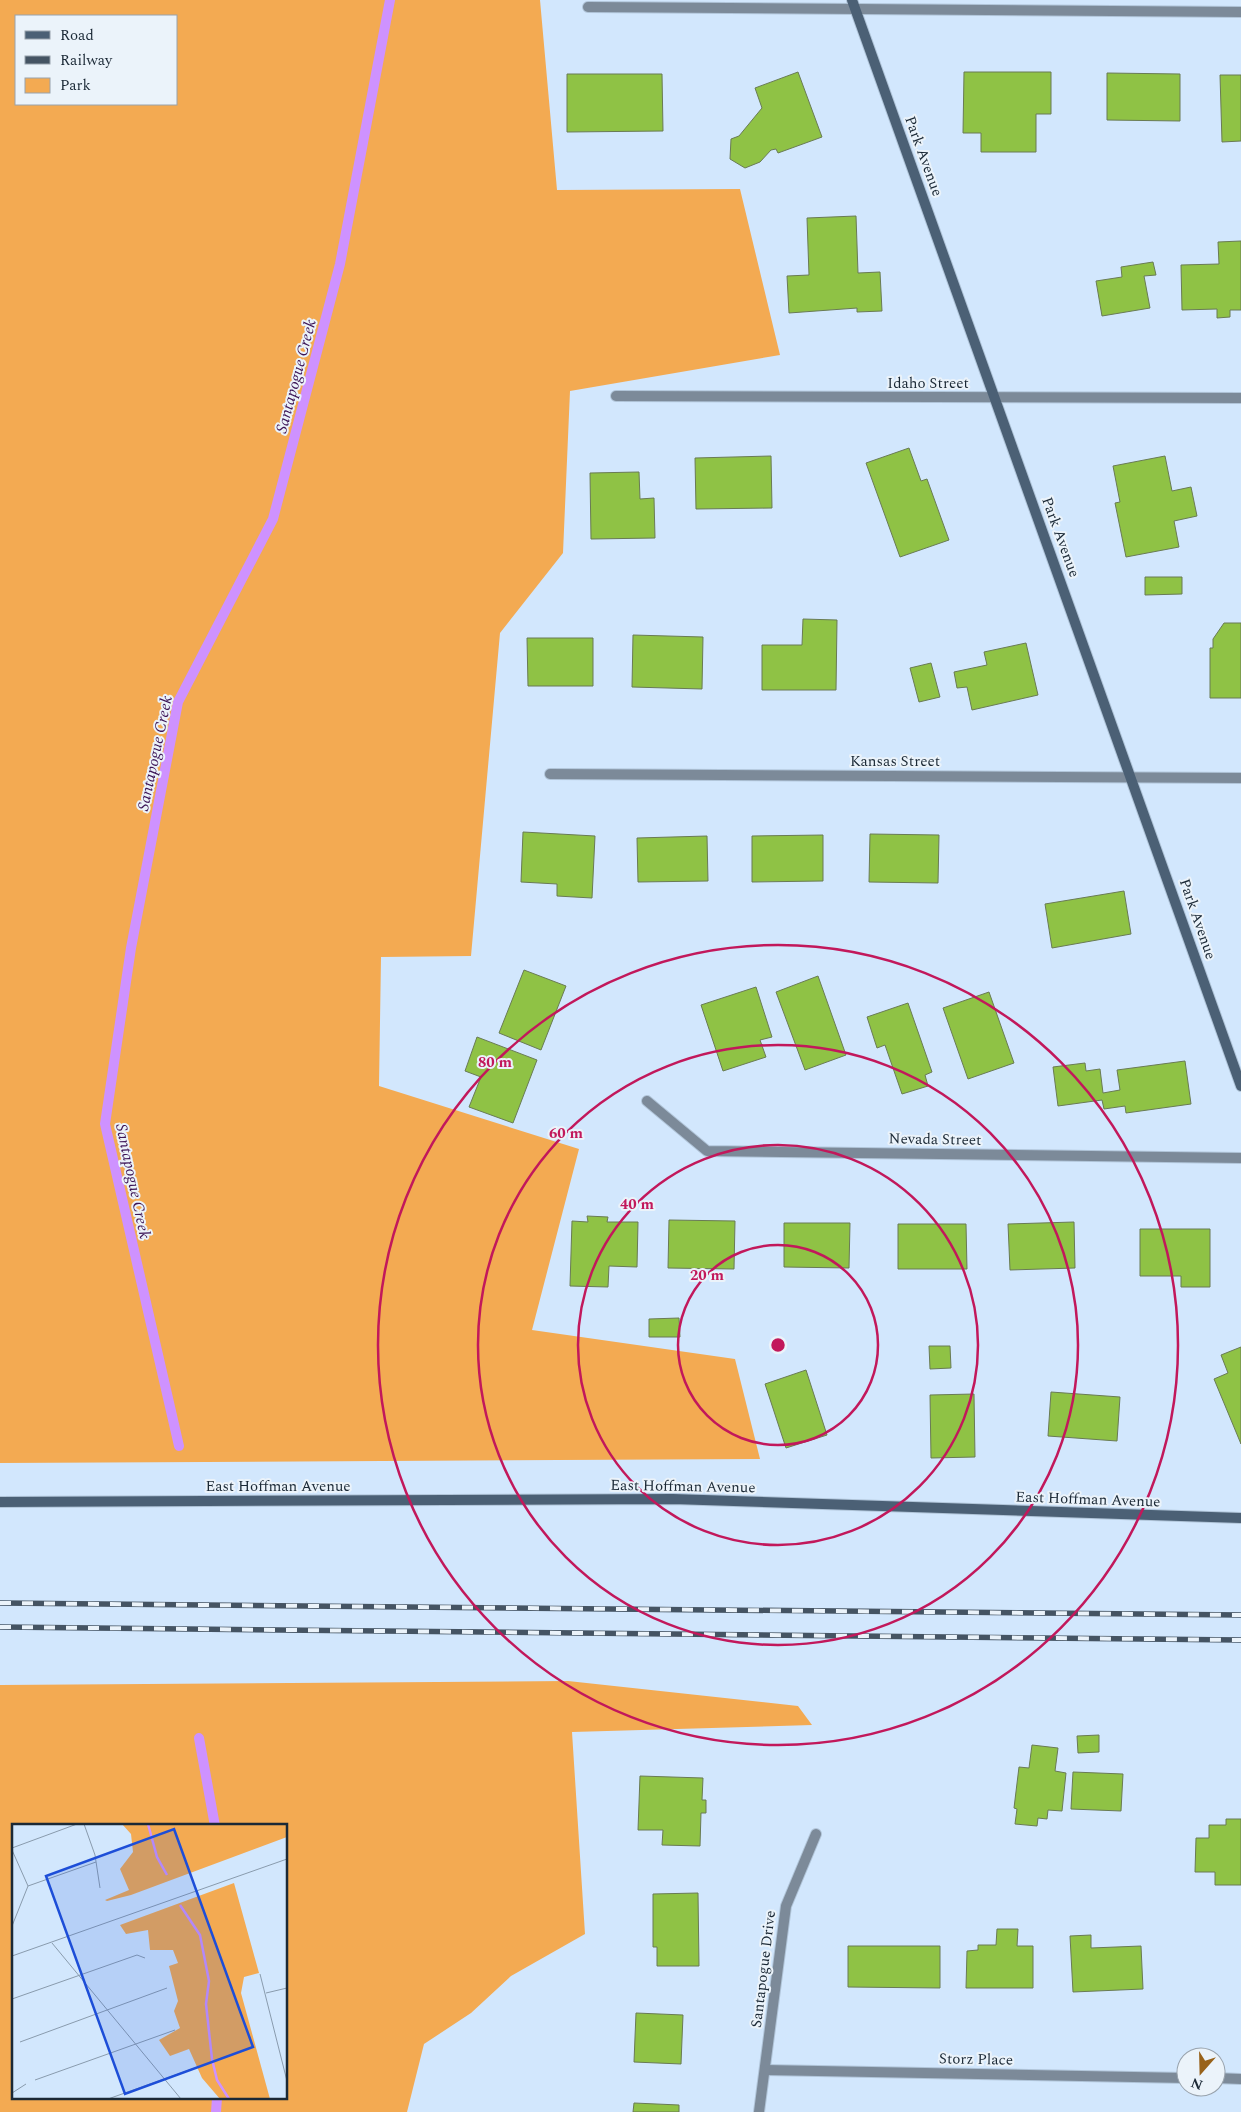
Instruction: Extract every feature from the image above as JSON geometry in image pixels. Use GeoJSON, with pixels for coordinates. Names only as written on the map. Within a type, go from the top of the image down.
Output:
{"type":"FeatureCollection","features":[{"type":"Feature","properties":{"kind":"main road","name":"Park Avenue"},"geometry":{"type":"LineString","coordinates":[[852,0],[1241,1086]]}},
{"type":"Feature","properties":{"kind":"main road","name":"East Hoffman Avenue"},"geometry":{"type":"LineString","coordinates":[[0,1502],[673,1500],[1241,1518]]}},
{"type":"Feature","properties":{"kind":"street"},"geometry":{"type":"LineString","coordinates":[[588,7],[1241,12]]}},
{"type":"Feature","properties":{"kind":"street","name":"Idaho Street"},"geometry":{"type":"LineString","coordinates":[[616,396],[1241,398]]}},
{"type":"Feature","properties":{"kind":"street","name":"Kansas Street"},"geometry":{"type":"LineString","coordinates":[[550,774],[1241,778]]}},
{"type":"Feature","properties":{"kind":"street","name":"Nevada Street"},"geometry":{"type":"LineString","coordinates":[[647,1101],[707,1151],[1241,1158]]}},
{"type":"Feature","properties":{"kind":"street","name":"Santapogue Drive"},"geometry":{"type":"LineString","coordinates":[[760,2112],[786,1906],[816,1834]]}},
{"type":"Feature","properties":{"kind":"street","name":"Storz Place"},"geometry":{"type":"LineString","coordinates":[[765,2070],[1176,2078]]}},
{"type":"Feature","properties":{"kind":"street"},"geometry":{"type":"LineString","coordinates":[[1226,2078],[1241,2079]]}},
{"type":"Feature","properties":{"kind":"green space"},"geometry":{"type":"Polygon","coordinates":[[[0,0],[540,0],[557,190],[740,189],[780,355],[570,391],[563,553],[500,633],[471,956],[381,957],[379,1086],[579,1149],[532,1330],[735,1359],[760,1459],[0,1463],[0,0]]]}},
{"type":"Feature","properties":{"kind":"green space"},"geometry":{"type":"Polygon","coordinates":[[[568,1681],[798,1706],[812,1725],[572,1732],[585,1934],[511,1976],[471,2013],[424,2044],[407,2112],[0,2112],[0,1685],[568,1681]]]}},
{"type":"Feature","properties":{"kind":"building"},"geometry":{"type":"Polygon","coordinates":[[[798,72],[822,137],[778,153],[776,149],[771,150],[760,162],[745,168],[730,159],[731,139],[739,136],[762,108],[755,88],[798,72]]]}},
{"type":"Feature","properties":{"kind":"building"},"geometry":{"type":"Polygon","coordinates":[[[964,72],[1051,72],[1051,114],[1036,114],[1036,152],[981,152],[981,133],[963,133],[964,72]]]}},
{"type":"Feature","properties":{"kind":"building"},"geometry":{"type":"Polygon","coordinates":[[[1107,73],[1180,74],[1180,121],[1107,120],[1107,73]]]}},
{"type":"Feature","properties":{"kind":"building"},"geometry":{"type":"Polygon","coordinates":[[[567,74],[662,74],[663,131],[567,132],[567,74]]]}},
{"type":"Feature","properties":{"kind":"building"},"geometry":{"type":"Polygon","coordinates":[[[1220,75],[1241,75],[1241,141],[1222,142],[1220,75]]]}},
{"type":"Feature","properties":{"kind":"building"},"geometry":{"type":"Polygon","coordinates":[[[856,216],[858,273],[880,272],[882,311],[857,312],[857,308],[789,313],[787,276],[809,275],[807,218],[856,216]]]}},
{"type":"Feature","properties":{"kind":"building"},"geometry":{"type":"Polygon","coordinates":[[[1241,241],[1241,310],[1230,310],[1230,317],[1217,318],[1217,309],[1182,310],[1181,265],[1219,264],[1218,242],[1241,241]]]}},
{"type":"Feature","properties":{"kind":"building"},"geometry":{"type":"Polygon","coordinates":[[[1153,262],[1156,275],[1144,276],[1150,308],[1102,316],[1096,281],[1122,277],[1121,267],[1153,262]]]}},
{"type":"Feature","properties":{"kind":"building"},"geometry":{"type":"Polygon","coordinates":[[[909,448],[921,481],[927,479],[949,540],[900,557],[866,463],[909,448]]]}},
{"type":"Feature","properties":{"kind":"building"},"geometry":{"type":"Polygon","coordinates":[[[771,456],[772,508],[696,509],[695,458],[771,456]]]}},
{"type":"Feature","properties":{"kind":"building"},"geometry":{"type":"Polygon","coordinates":[[[1165,456],[1172,491],[1191,487],[1197,516],[1174,521],[1179,547],[1126,557],[1115,503],[1120,502],[1113,466],[1165,456]]]}},
{"type":"Feature","properties":{"kind":"building"},"geometry":{"type":"Polygon","coordinates":[[[639,472],[640,499],[654,498],[655,538],[591,539],[590,473],[639,472]]]}},
{"type":"Feature","properties":{"kind":"building"},"geometry":{"type":"Polygon","coordinates":[[[1145,577],[1182,577],[1182,594],[1145,595],[1145,577]]]}},
{"type":"Feature","properties":{"kind":"building"},"geometry":{"type":"Polygon","coordinates":[[[803,619],[837,620],[836,690],[762,690],[762,645],[802,645],[803,619]]]}},
{"type":"Feature","properties":{"kind":"building"},"geometry":{"type":"Polygon","coordinates":[[[1224,623],[1241,623],[1241,698],[1210,698],[1210,648],[1213,648],[1213,639],[1224,623]]]}},
{"type":"Feature","properties":{"kind":"building"},"geometry":{"type":"Polygon","coordinates":[[[633,635],[703,637],[702,689],[632,687],[633,635]]]}},
{"type":"Feature","properties":{"kind":"building"},"geometry":{"type":"Polygon","coordinates":[[[527,638],[593,638],[593,686],[528,686],[527,638]]]}},
{"type":"Feature","properties":{"kind":"building"},"geometry":{"type":"Polygon","coordinates":[[[1026,643],[1038,695],[972,710],[967,687],[957,688],[954,672],[987,665],[984,652],[1026,643]]]}},
{"type":"Feature","properties":{"kind":"building"},"geometry":{"type":"Polygon","coordinates":[[[931,663],[940,697],[919,702],[910,668],[931,663]]]}},
{"type":"Feature","properties":{"kind":"building"},"geometry":{"type":"Polygon","coordinates":[[[523,832],[595,836],[592,898],[557,896],[557,884],[521,882],[523,832]]]}},
{"type":"Feature","properties":{"kind":"building"},"geometry":{"type":"Polygon","coordinates":[[[870,834],[939,835],[938,883],[869,882],[870,834]]]}},
{"type":"Feature","properties":{"kind":"building"},"geometry":{"type":"Polygon","coordinates":[[[823,835],[823,881],[752,882],[752,836],[823,835]]]}},
{"type":"Feature","properties":{"kind":"building"},"geometry":{"type":"Polygon","coordinates":[[[707,836],[708,881],[638,882],[637,838],[707,836]]]}},
{"type":"Feature","properties":{"kind":"building"},"geometry":{"type":"Polygon","coordinates":[[[1124,891],[1131,934],[1052,948],[1045,904],[1124,891]]]}},
{"type":"Feature","properties":{"kind":"building"},"geometry":{"type":"Polygon","coordinates":[[[524,970],[566,986],[541,1050],[499,1033],[524,970]]]}},
{"type":"Feature","properties":{"kind":"building"},"geometry":{"type":"Polygon","coordinates":[[[818,976],[846,1055],[805,1070],[776,992],[818,976]]]}},
{"type":"Feature","properties":{"kind":"building"},"geometry":{"type":"Polygon","coordinates":[[[756,987],[772,1037],[760,1040],[766,1057],[723,1071],[701,1005],[756,987]]]}},
{"type":"Feature","properties":{"kind":"building"},"geometry":{"type":"Polygon","coordinates":[[[989,992],[1014,1063],[968,1079],[943,1008],[989,992]]]}},
{"type":"Feature","properties":{"kind":"building"},"geometry":{"type":"Polygon","coordinates":[[[908,1003],[932,1072],[925,1075],[928,1086],[902,1094],[885,1045],[877,1048],[867,1017],[908,1003]]]}},
{"type":"Feature","properties":{"kind":"building"},"geometry":{"type":"Polygon","coordinates":[[[477,1037],[537,1060],[513,1123],[469,1107],[481,1077],[465,1071],[477,1037]]]}},
{"type":"Feature","properties":{"kind":"building"},"geometry":{"type":"Polygon","coordinates":[[[1185,1061],[1191,1104],[1126,1113],[1125,1106],[1104,1109],[1102,1100],[1058,1106],[1053,1067],[1085,1063],[1086,1071],[1100,1069],[1103,1093],[1120,1090],[1117,1070],[1185,1061]]]}},
{"type":"Feature","properties":{"kind":"building"},"geometry":{"type":"Polygon","coordinates":[[[587,1216],[608,1217],[607,1222],[638,1222],[637,1267],[609,1266],[608,1287],[570,1286],[572,1221],[588,1222],[587,1216]]]}},
{"type":"Feature","properties":{"kind":"building"},"geometry":{"type":"Polygon","coordinates":[[[669,1220],[735,1221],[734,1269],[668,1268],[669,1220]]]}},
{"type":"Feature","properties":{"kind":"building"},"geometry":{"type":"Polygon","coordinates":[[[1074,1222],[1075,1268],[1010,1270],[1008,1224],[1074,1222]]]}},
{"type":"Feature","properties":{"kind":"building"},"geometry":{"type":"Polygon","coordinates":[[[784,1223],[850,1223],[849,1268],[784,1267],[784,1223]]]}},
{"type":"Feature","properties":{"kind":"building"},"geometry":{"type":"Polygon","coordinates":[[[898,1224],[966,1224],[967,1269],[898,1269],[898,1224]]]}},
{"type":"Feature","properties":{"kind":"building"},"geometry":{"type":"Polygon","coordinates":[[[1140,1229],[1210,1229],[1210,1287],[1181,1287],[1181,1276],[1140,1276],[1140,1229]]]}},
{"type":"Feature","properties":{"kind":"building"},"geometry":{"type":"Polygon","coordinates":[[[679,1318],[680,1337],[649,1337],[649,1319],[679,1318]]]}},
{"type":"Feature","properties":{"kind":"building"},"geometry":{"type":"Polygon","coordinates":[[[929,1346],[950,1346],[951,1368],[930,1369],[929,1346]]]}},
{"type":"Feature","properties":{"kind":"building"},"geometry":{"type":"Polygon","coordinates":[[[1241,1347],[1241,1444],[1214,1379],[1228,1373],[1221,1355],[1241,1347]]]}},
{"type":"Feature","properties":{"kind":"building"},"geometry":{"type":"Polygon","coordinates":[[[806,1370],[827,1435],[786,1448],[765,1384],[806,1370]]]}},
{"type":"Feature","properties":{"kind":"building"},"geometry":{"type":"Polygon","coordinates":[[[1051,1392],[1120,1397],[1117,1441],[1048,1436],[1051,1392]]]}},
{"type":"Feature","properties":{"kind":"building"},"geometry":{"type":"Polygon","coordinates":[[[974,1394],[975,1457],[931,1458],[930,1395],[974,1394]]]}},
{"type":"Feature","properties":{"kind":"building"},"geometry":{"type":"Polygon","coordinates":[[[1099,1735],[1099,1752],[1078,1753],[1077,1736],[1099,1735]]]}},
{"type":"Feature","properties":{"kind":"building"},"geometry":{"type":"Polygon","coordinates":[[[1032,1745],[1058,1748],[1055,1771],[1066,1773],[1062,1811],[1048,1810],[1047,1819],[1038,1818],[1037,1826],[1015,1824],[1017,1809],[1014,1808],[1019,1767],[1029,1768],[1032,1745]]]}},
{"type":"Feature","properties":{"kind":"building"},"geometry":{"type":"Polygon","coordinates":[[[1073,1772],[1123,1774],[1121,1811],[1071,1809],[1073,1772]]]}},
{"type":"Feature","properties":{"kind":"building"},"geometry":{"type":"Polygon","coordinates":[[[640,1776],[703,1778],[702,1800],[706,1800],[706,1813],[701,1813],[700,1846],[662,1845],[663,1830],[638,1830],[640,1776]]]}},
{"type":"Feature","properties":{"kind":"building"},"geometry":{"type":"Polygon","coordinates":[[[1226,1819],[1241,1819],[1241,1885],[1215,1885],[1215,1872],[1195,1872],[1196,1838],[1209,1838],[1209,1825],[1226,1825],[1226,1819]]]}},
{"type":"Feature","properties":{"kind":"building"},"geometry":{"type":"Polygon","coordinates":[[[698,1893],[699,1966],[657,1966],[657,1947],[653,1947],[653,1894],[698,1893]]]}},
{"type":"Feature","properties":{"kind":"building"},"geometry":{"type":"Polygon","coordinates":[[[997,1929],[1018,1929],[1017,1946],[1033,1946],[1033,1988],[966,1988],[967,1951],[978,1950],[978,1945],[996,1945],[997,1929]]]}},
{"type":"Feature","properties":{"kind":"building"},"geometry":{"type":"Polygon","coordinates":[[[1091,1935],[1091,1948],[1141,1946],[1143,1989],[1073,1992],[1070,1936],[1091,1935]]]}},
{"type":"Feature","properties":{"kind":"building"},"geometry":{"type":"Polygon","coordinates":[[[848,1946],[940,1946],[940,1988],[848,1987],[848,1946]]]}},
{"type":"Feature","properties":{"kind":"building"},"geometry":{"type":"Polygon","coordinates":[[[636,2013],[683,2015],[681,2064],[634,2062],[636,2013]]]}},
{"type":"Feature","properties":{"kind":"building"},"geometry":{"type":"Polygon","coordinates":[[[634,2103],[679,2105],[679,2112],[633,2112],[634,2103]]]}},
{"type":"Feature","properties":{"kind":"waterway","name":"Santapogue Creek"},"geometry":{"type":"LineString","coordinates":[[179,1446],[105,1124],[131,948],[178,702],[273,519],[340,264],[390,0]]}},
{"type":"Feature","properties":{"kind":"waterway","name":"Santapogue Creek"},"geometry":{"type":"LineString","coordinates":[[199,1738],[215,1824]]}},
{"type":"Feature","properties":{"kind":"waterway","name":"Santapogue Creek"},"geometry":{"type":"LineString","coordinates":[[216,2112],[217,2100]]}},
{"type":"Feature","properties":{"kind":"railway"},"geometry":{"type":"LineString","coordinates":[[0,1603],[1241,1615]]}},
{"type":"Feature","properties":{"kind":"railway"},"geometry":{"type":"LineString","coordinates":[[0,1627],[1241,1640]]}}]}
